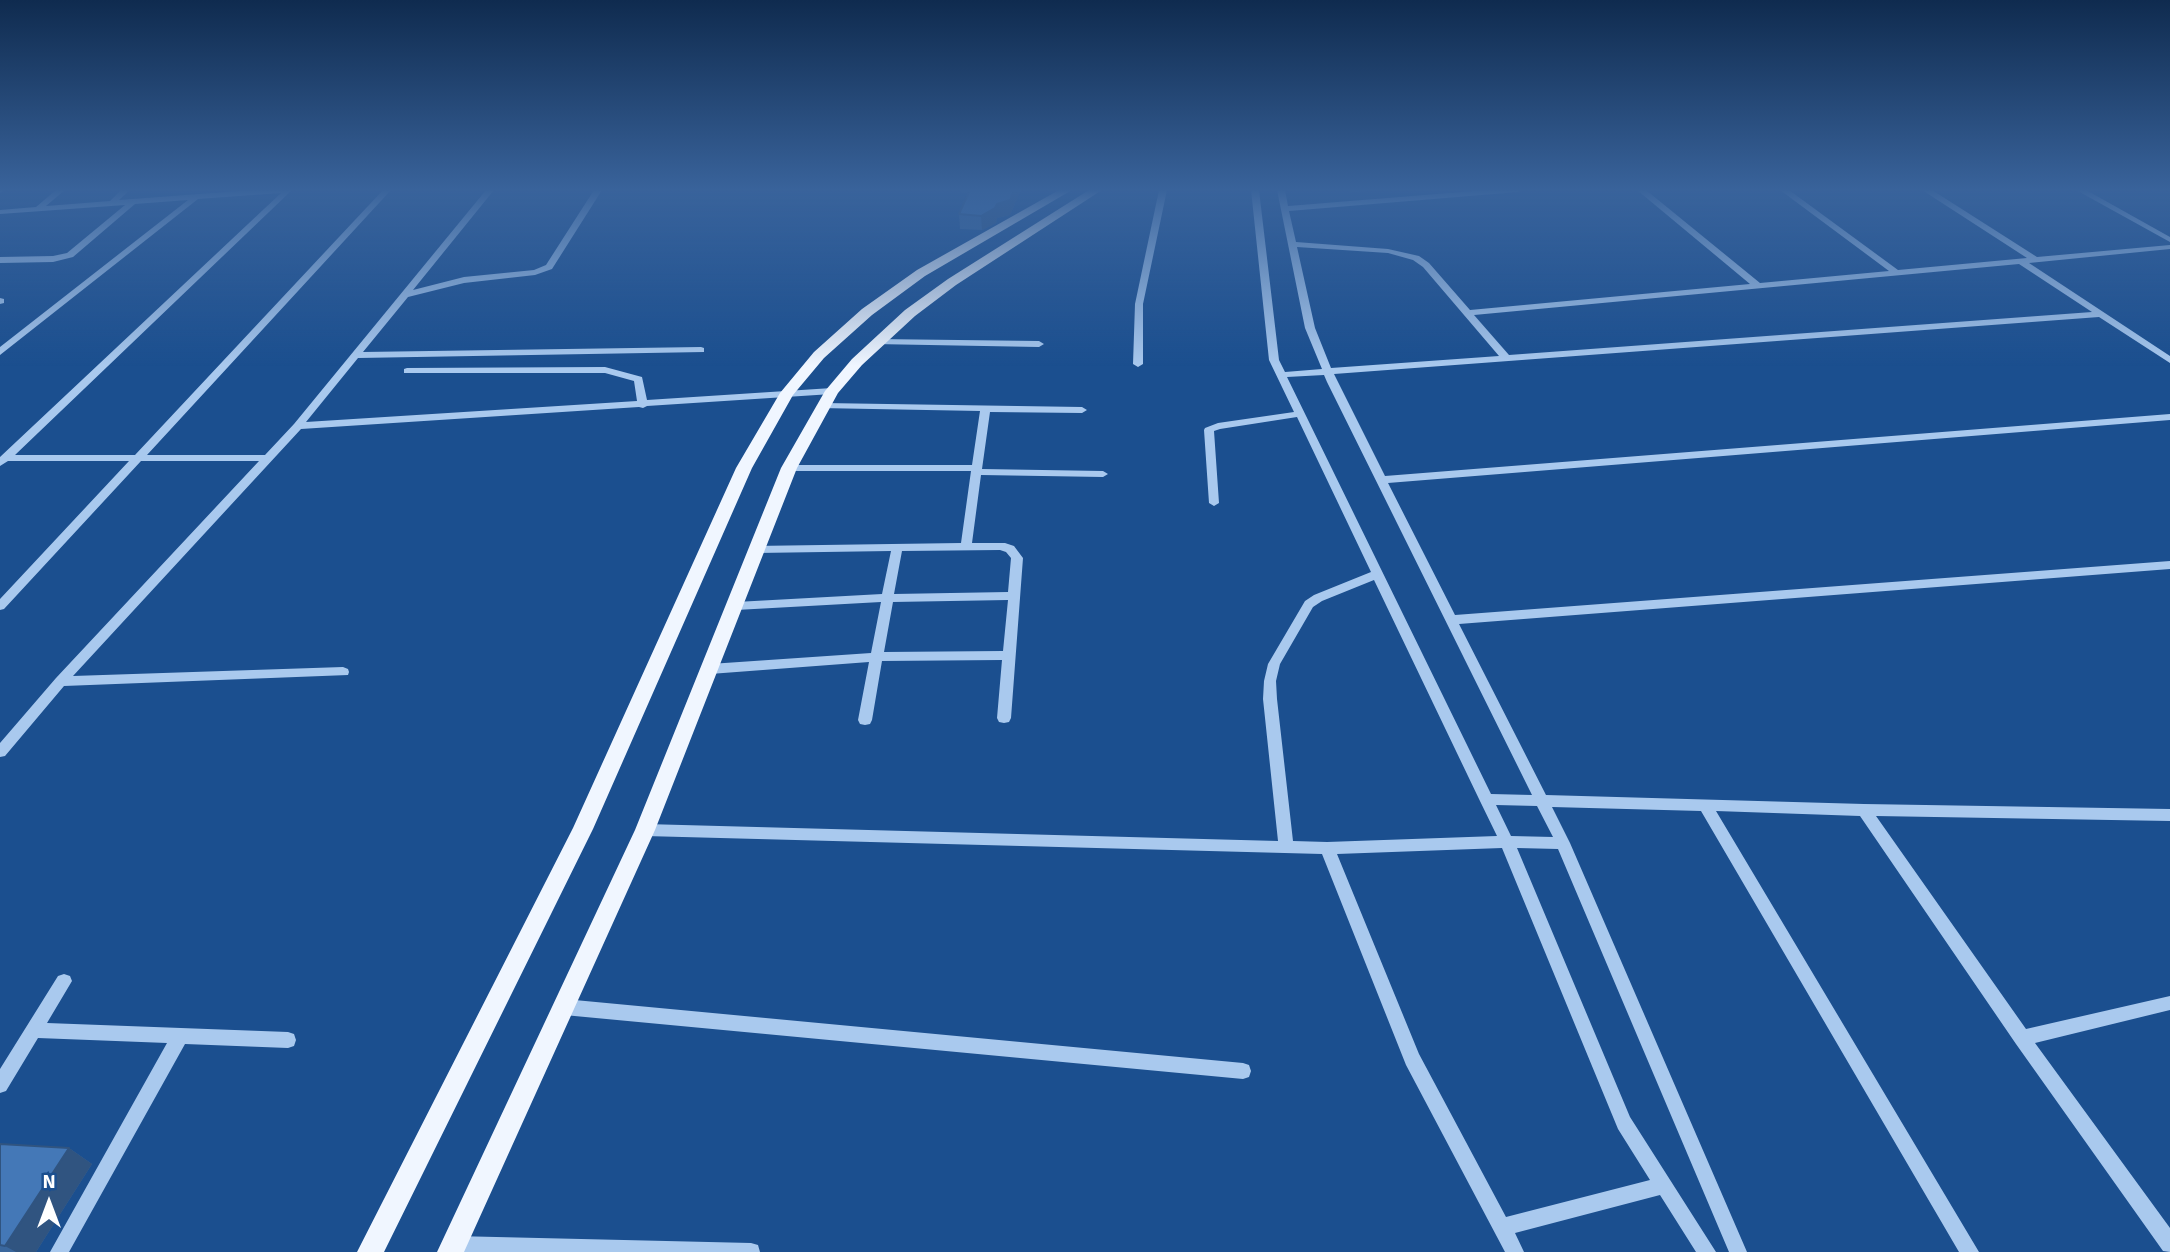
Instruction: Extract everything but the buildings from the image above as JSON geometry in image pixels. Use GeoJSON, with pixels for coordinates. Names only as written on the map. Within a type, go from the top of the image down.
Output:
{"type":"FeatureCollection","features":[{"type":"Feature","properties":{"kind":"main road"},"geometry":{"type":"LineString","coordinates":[[370,1252],[583,829],[744,468],[787,393],[819,355],[867,312],[921,273],[964,248]]}},
{"type":"Feature","properties":{"kind":"main road"},"geometry":{"type":"LineString","coordinates":[[452,1248],[645,830],[789,468],[827,399],[877,342],[951,282],[1004,248]]}},
{"type":"Feature","properties":{"kind":"street"},"geometry":{"type":"LineString","coordinates":[[0,260],[53,259],[70,255],[78,248]]}},
{"type":"Feature","properties":{"kind":"street"},"geometry":{"type":"LineString","coordinates":[[0,352],[131,248]]}},
{"type":"Feature","properties":{"kind":"street"},"geometry":{"type":"LineString","coordinates":[[3,461],[226,248]]}},
{"type":"Feature","properties":{"kind":"street"},"geometry":{"type":"LineString","coordinates":[[0,606],[333,248]]}},
{"type":"Feature","properties":{"kind":"street"},"geometry":{"type":"LineString","coordinates":[[0,752],[61,681],[298,426],[443,248]]}},
{"type":"Feature","properties":{"kind":"street"},"geometry":{"type":"LineString","coordinates":[[405,295],[464,280],[544,270],[553,264],[562,248]]}},
{"type":"Feature","properties":{"kind":"street"},"geometry":{"type":"LineString","coordinates":[[1138,364],[1139,304],[1151,248]]}},
{"type":"Feature","properties":{"kind":"street"},"geometry":{"type":"LineString","coordinates":[[1262,248],[1274,360],[1507,842],[1624,1124],[1707,1252]]}},
{"type":"Feature","properties":{"kind":"street"},"geometry":{"type":"LineString","coordinates":[[1294,248],[1310,328],[1327,369],[1563,843],[1738,1252]]}},
{"type":"Feature","properties":{"kind":"street"},"geometry":{"type":"LineString","coordinates":[[1353,248],[1388,251],[1416,258],[1426,265],[1506,358]]}},
{"type":"Feature","properties":{"kind":"street"},"geometry":{"type":"LineString","coordinates":[[1712,248],[1758,286]]}},
{"type":"Feature","properties":{"kind":"street"},"geometry":{"type":"LineString","coordinates":[[1864,248],[1897,273]]}},
{"type":"Feature","properties":{"kind":"street"},"geometry":{"type":"LineString","coordinates":[[2018,248],[2036,260]]}},
{"type":"Feature","properties":{"kind":"street"},"geometry":{"type":"LineString","coordinates":[[1468,313],[2155,248]]}},
{"type":"Feature","properties":{"kind":"street"},"geometry":{"type":"LineString","coordinates":[[2021,261],[2170,360]]}},
{"type":"Feature","properties":{"kind":"street"},"geometry":{"type":"LineString","coordinates":[[1281,375],[1327,369],[2100,314]]}},
{"type":"Feature","properties":{"kind":"street"},"geometry":{"type":"LineString","coordinates":[[877,342],[1039,344]]}},
{"type":"Feature","properties":{"kind":"street"},"geometry":{"type":"LineString","coordinates":[[356,355],[701,350]]}},
{"type":"Feature","properties":{"kind":"street"},"geometry":{"type":"LineString","coordinates":[[407,371],[605,370],[639,379],[643,405]]}},
{"type":"Feature","properties":{"kind":"street"},"geometry":{"type":"LineString","coordinates":[[298,426],[643,405],[787,393],[827,399],[985,408],[1082,410]]}},
{"type":"Feature","properties":{"kind":"street"},"geometry":{"type":"LineString","coordinates":[[966,547],[985,408]]}},
{"type":"Feature","properties":{"kind":"street"},"geometry":{"type":"LineString","coordinates":[[1214,503],[1209,430],[1218,426],[1300,414]]}},
{"type":"Feature","properties":{"kind":"street"},"geometry":{"type":"LineString","coordinates":[[1381,480],[2170,417]]}},
{"type":"Feature","properties":{"kind":"street"},"geometry":{"type":"LineString","coordinates":[[3,461],[268,458]]}},
{"type":"Feature","properties":{"kind":"street"},"geometry":{"type":"LineString","coordinates":[[789,468],[1103,474]]}},
{"type":"Feature","properties":{"kind":"street"},"geometry":{"type":"LineString","coordinates":[[757,550],[1001,546],[1015,553],[1004,718]]}},
{"type":"Feature","properties":{"kind":"street"},"geometry":{"type":"LineString","coordinates":[[864,720],[897,548]]}},
{"type":"Feature","properties":{"kind":"street"},"geometry":{"type":"LineString","coordinates":[[1451,620],[2170,565]]}},
{"type":"Feature","properties":{"kind":"street"},"geometry":{"type":"LineString","coordinates":[[1286,845],[1270,699],[1269,681],[1274,664],[1309,604],[1377,574]]}},
{"type":"Feature","properties":{"kind":"street"},"geometry":{"type":"LineString","coordinates":[[736,606],[888,597],[1013,596]]}},
{"type":"Feature","properties":{"kind":"street"},"geometry":{"type":"LineString","coordinates":[[710,669],[877,657],[1009,655]]}},
{"type":"Feature","properties":{"kind":"street"},"geometry":{"type":"LineString","coordinates":[[61,681],[343,672]]}},
{"type":"Feature","properties":{"kind":"street"},"geometry":{"type":"LineString","coordinates":[[1486,799],[1864,810],[2170,815]]}},
{"type":"Feature","properties":{"kind":"street"},"geometry":{"type":"LineString","coordinates":[[1704,806],[1970,1252]]}},
{"type":"Feature","properties":{"kind":"street"},"geometry":{"type":"LineString","coordinates":[[1864,810],[2022,1038],[2170,1244]]}},
{"type":"Feature","properties":{"kind":"street"},"geometry":{"type":"LineString","coordinates":[[645,830],[1327,848],[1507,842],[1563,843]]}},
{"type":"Feature","properties":{"kind":"street"},"geometry":{"type":"LineString","coordinates":[[1327,848],[1412,1059],[1515,1252]]}},
{"type":"Feature","properties":{"kind":"street"},"geometry":{"type":"LineString","coordinates":[[0,1085],[64,981]]}},
{"type":"Feature","properties":{"kind":"street"},"geometry":{"type":"LineString","coordinates":[[2022,1038],[2170,1003]]}},
{"type":"Feature","properties":{"kind":"street"},"geometry":{"type":"LineString","coordinates":[[564,1007],[1243,1071]]}},
{"type":"Feature","properties":{"kind":"street"},"geometry":{"type":"LineString","coordinates":[[34,1030],[288,1040]]}},
{"type":"Feature","properties":{"kind":"street"},"geometry":{"type":"LineString","coordinates":[[59,1252],[181,1035]]}},
{"type":"Feature","properties":{"kind":"street"},"geometry":{"type":"LineString","coordinates":[[1502,1227],[1664,1185]]}},
{"type":"Feature","properties":{"kind":"street"},"geometry":{"type":"LineString","coordinates":[[452,1248],[751,1252]]}}]}
